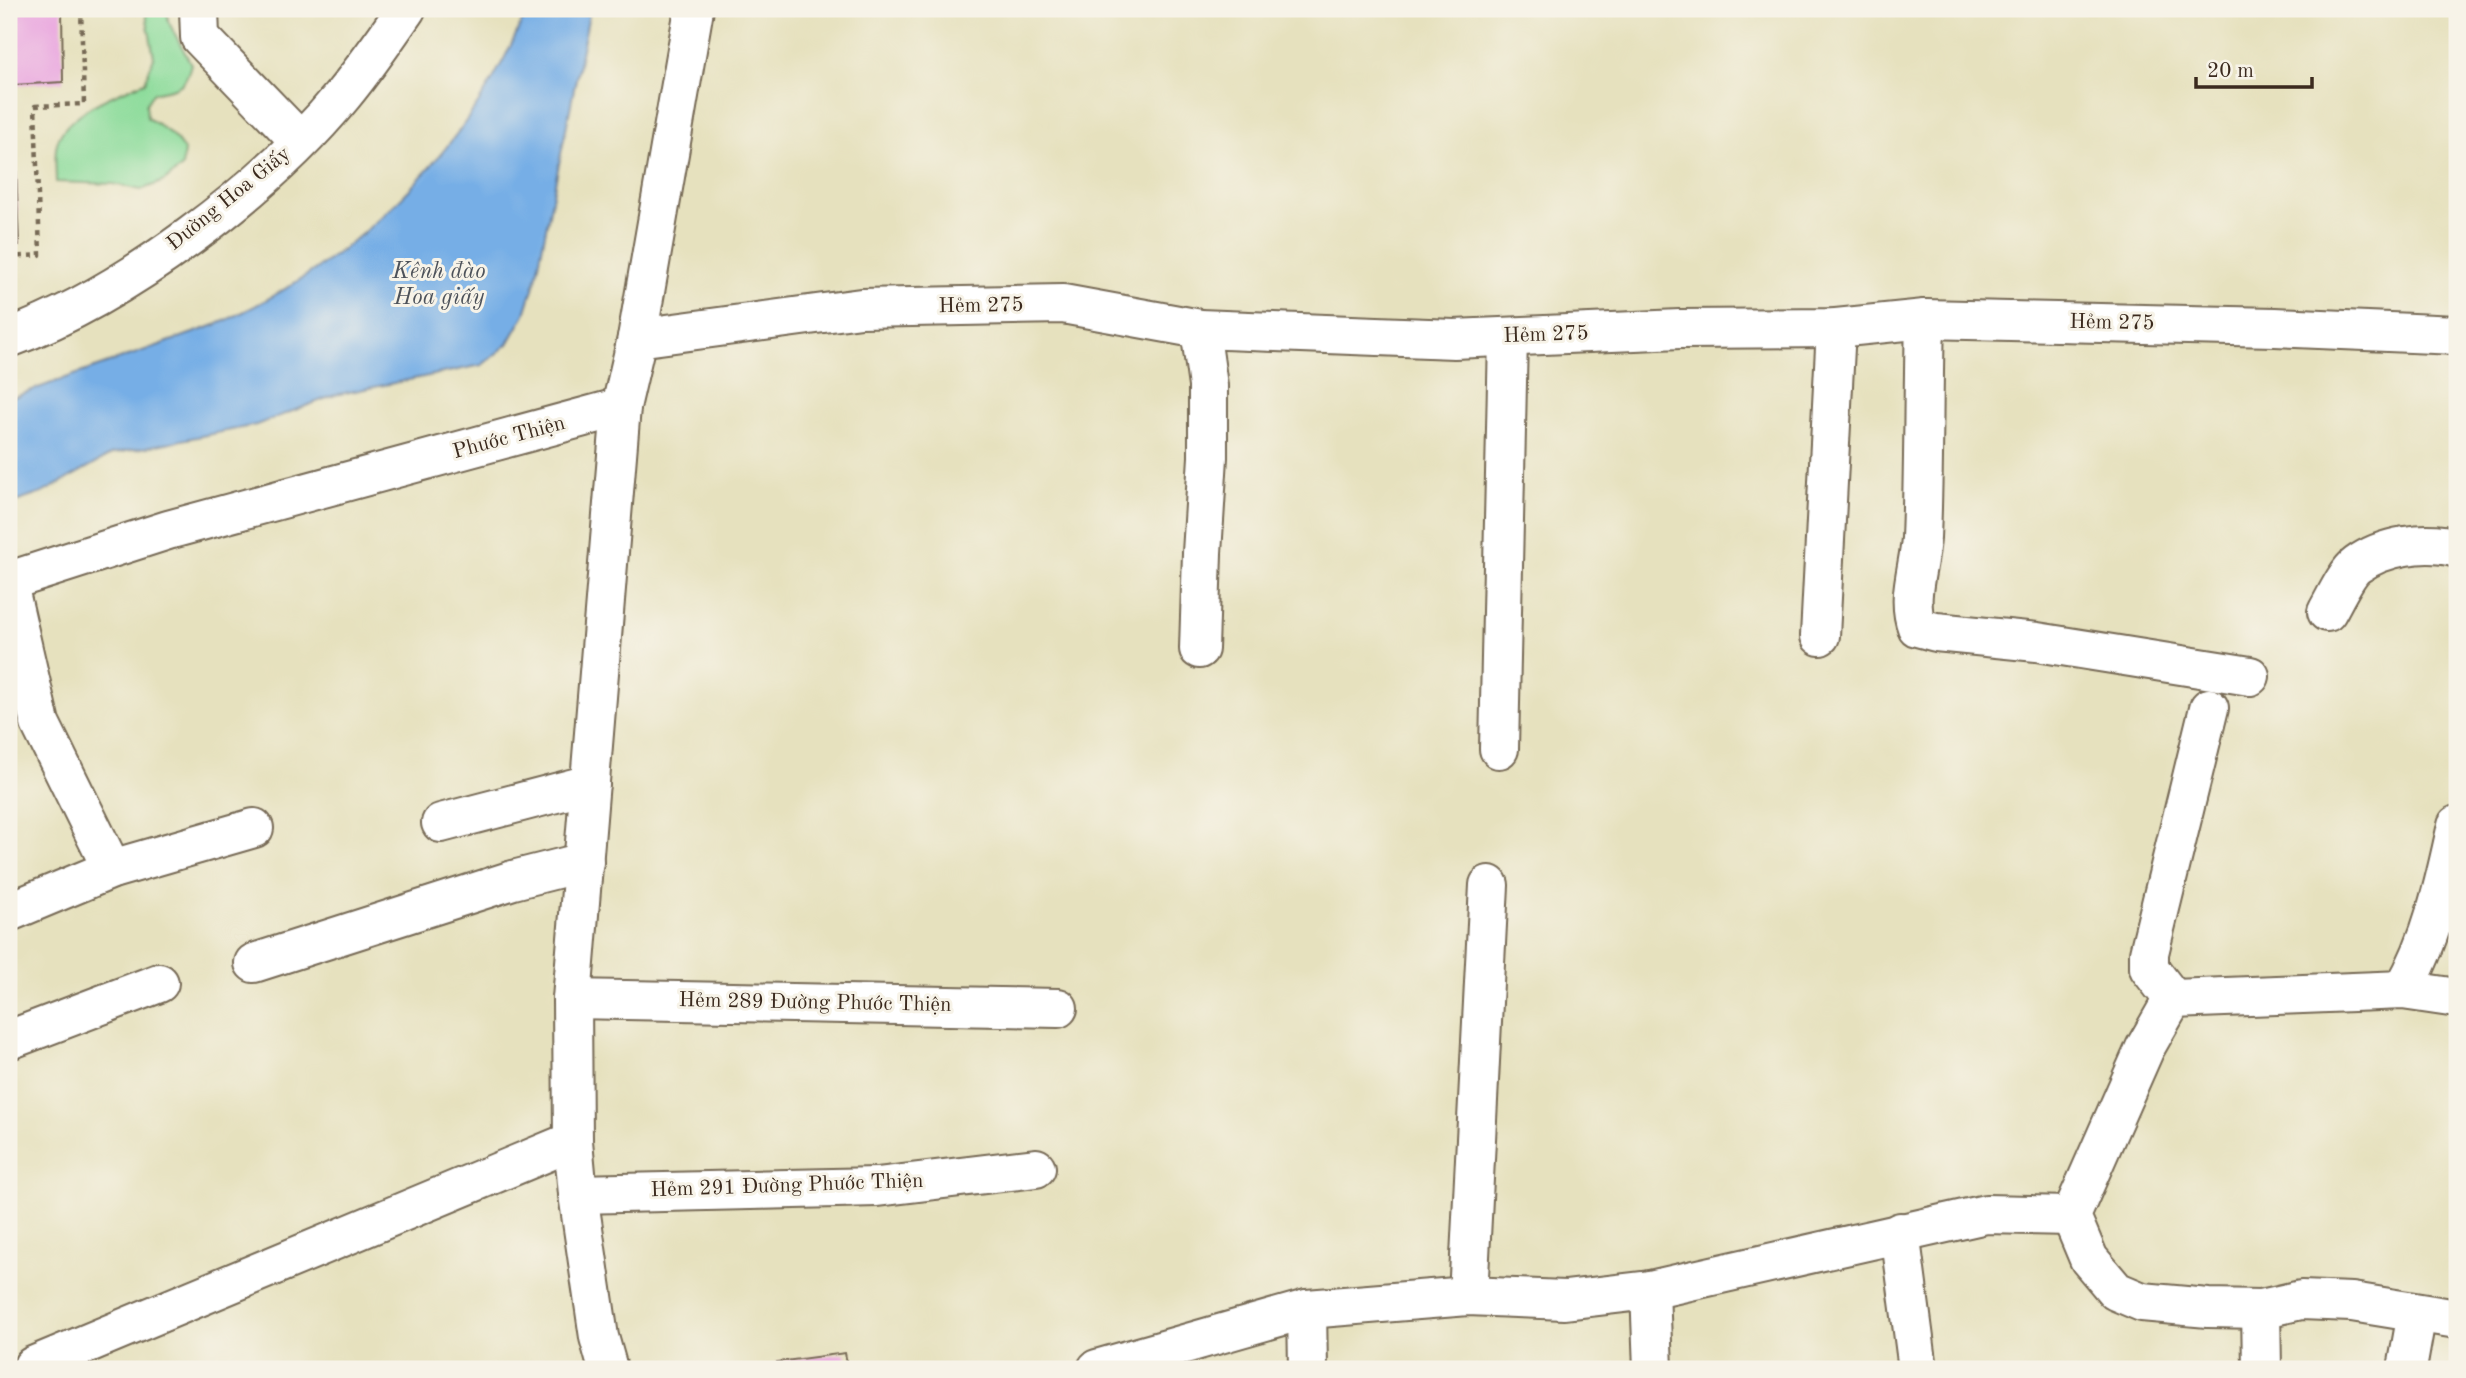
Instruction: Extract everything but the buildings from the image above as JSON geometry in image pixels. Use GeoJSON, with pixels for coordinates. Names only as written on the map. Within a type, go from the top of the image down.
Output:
{"type":"FeatureCollection","features":[{"type":"Feature","properties":{"kind":"street"},"geometry":{"type":"LineString","coordinates":[[199,9],[201,37],[300,141]]}},
{"type":"Feature","properties":{"kind":"street","name":"Đường Hoa Giấy"},"geometry":{"type":"LineString","coordinates":[[9,338],[82,304],[140,269],[200,228],[257,182],[342,96],[406,9]]}},
{"type":"Feature","properties":{"kind":"street"},"geometry":{"type":"LineString","coordinates":[[608,1369],[599,1337],[578,1194],[573,1141],[572,999],[621,407],[637,338],[694,9]]}},
{"type":"Feature","properties":{"kind":"street","name":"Hẻm 275"},"geometry":{"type":"LineString","coordinates":[[637,338],[861,308],[1063,304],[1200,329],[1454,339],[1680,329],[1836,328],[1925,319],[2276,327],[2457,335]]}},
{"type":"Feature","properties":{"kind":"street"},"geometry":{"type":"LineString","coordinates":[[1925,319],[1921,541],[1912,598],[1913,617],[1917,627],[1936,632],[2037,642],[2250,676]]}},
{"type":"Feature","properties":{"kind":"street"},"geometry":{"type":"LineString","coordinates":[[1820,636],[1836,328]]}},
{"type":"Feature","properties":{"kind":"street"},"geometry":{"type":"LineString","coordinates":[[1199,649],[1208,445],[1208,386],[1200,329]]}},
{"type":"Feature","properties":{"kind":"street"},"geometry":{"type":"LineString","coordinates":[[1499,749],[1508,337]]}},
{"type":"Feature","properties":{"kind":"street","name":"Phước Thiện"},"geometry":{"type":"LineString","coordinates":[[9,581],[168,530],[621,407]]}},
{"type":"Feature","properties":{"kind":"street"},"geometry":{"type":"LineString","coordinates":[[2327,612],[2355,566],[2391,549],[2440,543],[2457,548]]}},
{"type":"Feature","properties":{"kind":"street"},"geometry":{"type":"LineString","coordinates":[[9,588],[40,723],[112,869]]}},
{"type":"Feature","properties":{"kind":"street"},"geometry":{"type":"LineString","coordinates":[[2173,999],[2148,968],[2148,953],[2209,708]]}},
{"type":"Feature","properties":{"kind":"street"},"geometry":{"type":"LineString","coordinates":[[441,823],[590,784]]}},
{"type":"Feature","properties":{"kind":"street"},"geometry":{"type":"LineString","coordinates":[[2403,990],[2416,968],[2450,890],[2457,825]]}},
{"type":"Feature","properties":{"kind":"street"},"geometry":{"type":"LineString","coordinates":[[9,912],[112,869],[254,828]]}},
{"type":"Feature","properties":{"kind":"street"},"geometry":{"type":"LineString","coordinates":[[254,963],[513,880],[584,862]]}},
{"type":"Feature","properties":{"kind":"street"},"geometry":{"type":"LineString","coordinates":[[1468,1296],[1489,885]]}},
{"type":"Feature","properties":{"kind":"street"},"geometry":{"type":"LineString","coordinates":[[9,1040],[159,983]]}},
{"type":"Feature","properties":{"kind":"street"},"geometry":{"type":"LineString","coordinates":[[2173,999],[2403,990],[2457,998]]}},
{"type":"Feature","properties":{"kind":"street","name":"Hẻm 289 Đường Phước Thiện"},"geometry":{"type":"LineString","coordinates":[[572,999],[1058,1008]]}},
{"type":"Feature","properties":{"kind":"street"},"geometry":{"type":"LineString","coordinates":[[2173,999],[2145,1048],[2071,1216],[2089,1259],[2116,1291],[2142,1302],[2208,1308],[2261,1309],[2301,1300],[2352,1302],[2457,1319]]}},
{"type":"Feature","properties":{"kind":"street"},"geometry":{"type":"LineString","coordinates":[[30,1368],[573,1141]]}},
{"type":"Feature","properties":{"kind":"street","name":"Hẻm 291 Đường Phước Thiện"},"geometry":{"type":"LineString","coordinates":[[578,1194],[877,1187],[1036,1168]]}},
{"type":"Feature","properties":{"kind":"street"},"geometry":{"type":"LineString","coordinates":[[1097,1369],[1307,1309],[1468,1296],[1565,1300],[1650,1290],[1986,1214],[2071,1216]]}},
{"type":"Feature","properties":{"kind":"street"},"geometry":{"type":"LineString","coordinates":[[1900,1232],[1918,1369]]}},
{"type":"Feature","properties":{"kind":"street"},"geometry":{"type":"LineString","coordinates":[[1650,1290],[1653,1369]]}},
{"type":"Feature","properties":{"kind":"street"},"geometry":{"type":"LineString","coordinates":[[1307,1309],[1308,1369]]}},
{"type":"Feature","properties":{"kind":"street"},"geometry":{"type":"LineString","coordinates":[[2261,1309],[2262,1369]]}},
{"type":"Feature","properties":{"kind":"street"},"geometry":{"type":"LineString","coordinates":[[2407,1369],[2417,1312]]}},
{"type":"Feature","properties":{"kind":"path"},"geometry":{"type":"LineString","coordinates":[[9,257],[40,255],[35,106],[85,104],[81,9]]}},
{"type":"Feature","properties":{"kind":"green space"},"geometry":{"type":"Polygon","coordinates":[[[145,9],[168,9],[168,21],[191,64],[182,83],[174,88],[153,93],[146,104],[147,118],[168,131],[184,150],[182,167],[164,181],[141,190],[113,184],[56,182],[55,157],[62,132],[94,105],[145,82],[154,57],[145,9]]]}},
{"type":"Feature","properties":{"kind":"water","name":"Kênh đào Hoa giấy"},"geometry":{"type":"Polygon","coordinates":[[[527,9],[590,9],[536,279],[525,314],[508,344],[482,365],[335,395],[256,425],[112,454],[42,493],[9,504],[9,399],[220,323],[281,291],[327,261],[409,190],[445,149],[477,105],[504,58],[527,9]]]}}]}
